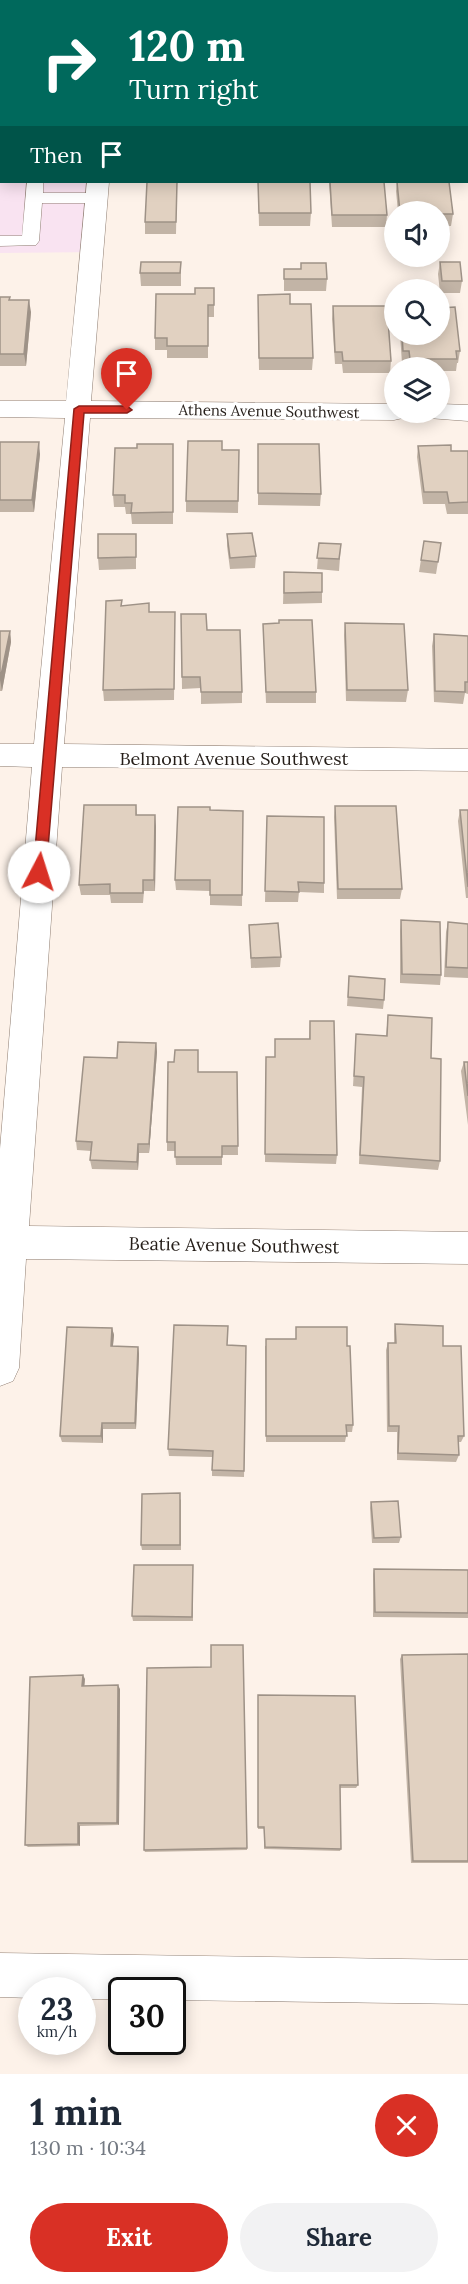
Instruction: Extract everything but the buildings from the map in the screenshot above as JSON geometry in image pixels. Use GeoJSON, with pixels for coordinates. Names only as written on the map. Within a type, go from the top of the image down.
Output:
{"type":"FeatureCollection","features":[{"type":"Feature","properties":{"kind":"street"},"geometry":{"type":"LineString","coordinates":[[0,1368],[5,1242],[98,190]]}},
{"type":"Feature","properties":{"kind":"street","name":"Athens Avenue Southwest"},"geometry":{"type":"LineString","coordinates":[[0,408],[384,412]]}},
{"type":"Feature","properties":{"kind":"street"},"geometry":{"type":"LineString","coordinates":[[450,412],[468,413]]}},
{"type":"Feature","properties":{"kind":"street","name":"Belmont Avenue Southwest"},"geometry":{"type":"LineString","coordinates":[[0,755],[468,760]]}},
{"type":"Feature","properties":{"kind":"street","name":"Beatie Avenue Southwest"},"geometry":{"type":"LineString","coordinates":[[5,1242],[468,1248]]}},
{"type":"Feature","properties":{"kind":"street"},"geometry":{"type":"LineString","coordinates":[[0,1975],[468,1982]]}},
{"type":"Feature","properties":{"kind":"lane"},"geometry":{"type":"LineString","coordinates":[[0,241],[30,241],[34,190],[98,190]]}},
{"type":"Feature","properties":{"kind":"shaded area"},"geometry":{"type":"Polygon","coordinates":[[[0,183],[105,183],[100,252],[0,253],[0,183]]]}},
{"type":"Feature","properties":{"kind":"route"},"geometry":{"type":"LineString","coordinates":[[39,872],[79,409],[127,410]]}}]}
